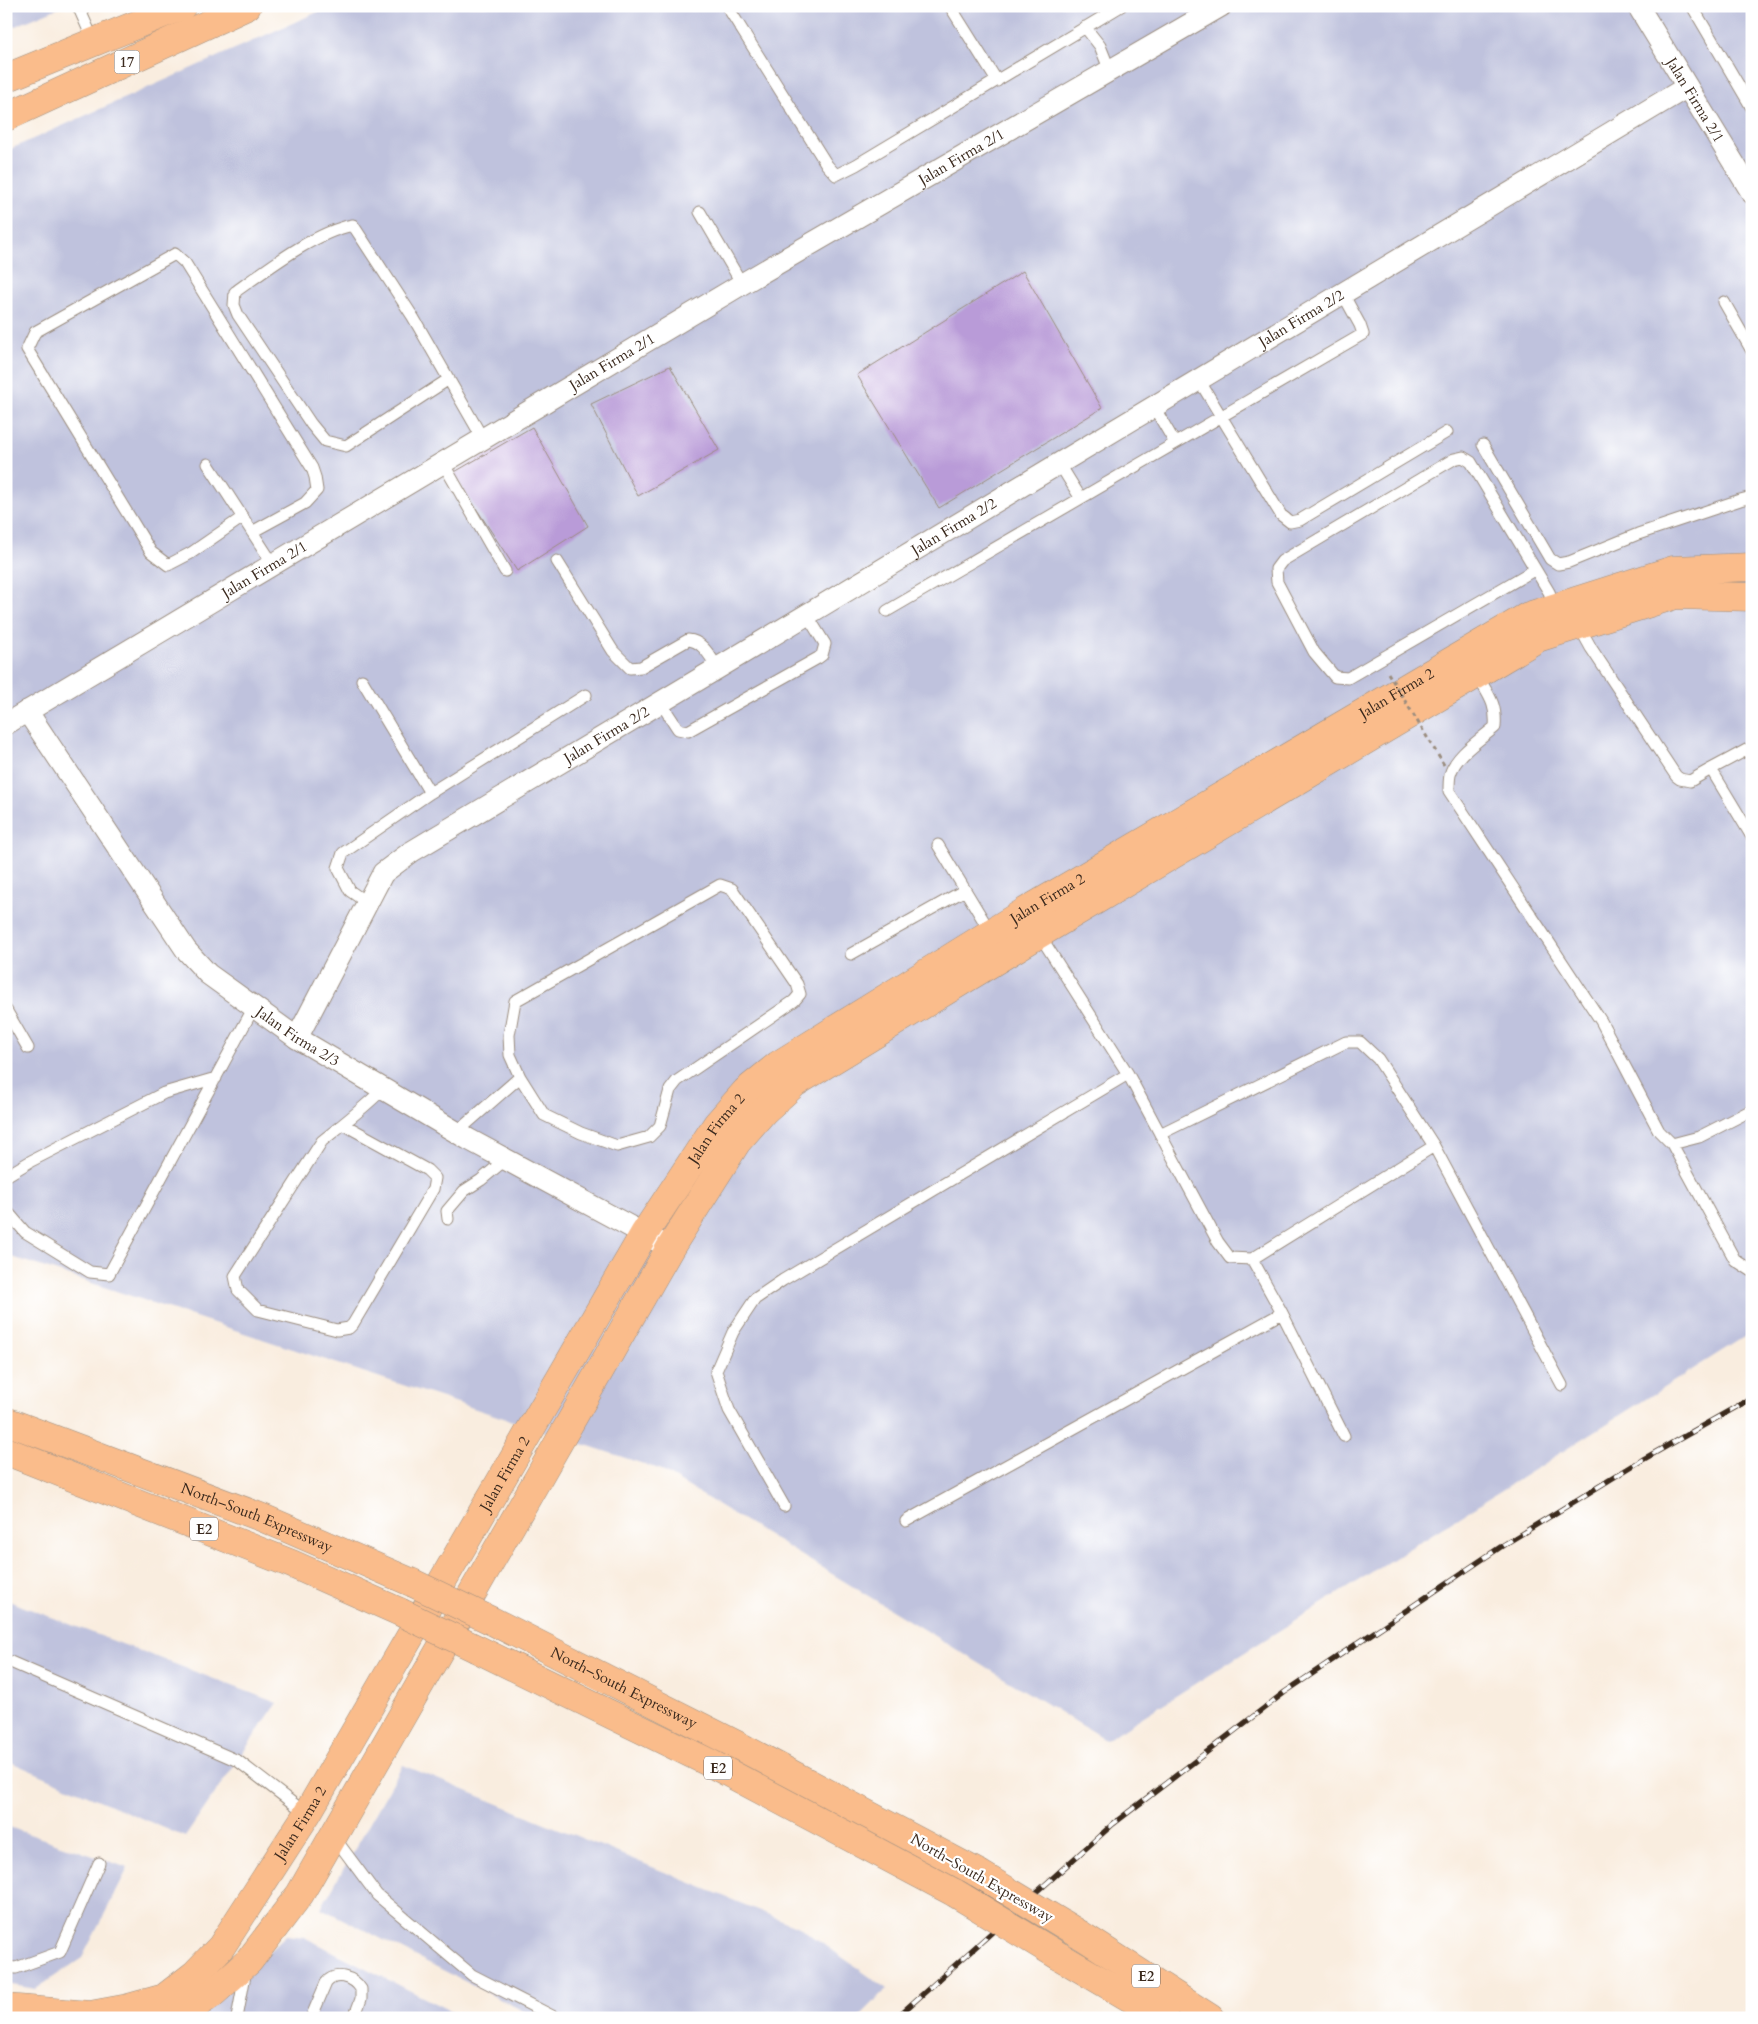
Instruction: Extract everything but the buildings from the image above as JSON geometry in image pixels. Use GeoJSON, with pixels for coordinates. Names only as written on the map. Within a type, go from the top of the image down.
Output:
{"type":"FeatureCollection","features":[{"type":"Feature","properties":{"kind":"main road","name":"17"},"geometry":{"type":"LineString","coordinates":[[6,117],[247,6]]}},
{"type":"Feature","properties":{"kind":"main road","name":"17"},"geometry":{"type":"LineString","coordinates":[[6,78],[94,43],[169,9]]}},
{"type":"Feature","properties":{"kind":"main road","name":"Jalan Firma 2"},"geometry":{"type":"LineString","coordinates":[[176,2018],[212,1994],[248,1960],[300,1894],[670,1248],[737,1142],[764,1111],[795,1083],[1033,923],[1528,616],[1672,570],[1752,567]]}},
{"type":"Feature","properties":{"kind":"main road","name":"Jalan Firma 2"},"geometry":{"type":"LineString","coordinates":[[6,2008],[90,2015],[128,2008],[164,1998],[195,1974],[221,1947],[307,1814],[644,1234],[717,1124],[746,1091],[778,1065],[991,933],[1033,923],[1476,675],[1538,638],[1676,595],[1752,597]]}},
{"type":"Feature","properties":{"kind":"main road"},"geometry":{"type":"LineString","coordinates":[[6,1401],[78,1428],[109,1460]]}},
{"type":"Feature","properties":{"kind":"main road","name":"North–South Expressway"},"geometry":{"type":"LineString","coordinates":[[6,1421],[263,1518],[413,1583],[492,1621],[739,1746],[978,1873],[1081,1935],[1210,2018]]}},
{"type":"Feature","properties":{"kind":"main road","name":"North–South Expressway"},"geometry":{"type":"LineString","coordinates":[[6,1451],[292,1564],[400,1612],[710,1763],[955,1894],[1164,2018]]}},
{"type":"Feature","properties":{"kind":"street","name":"Jalan Firma 2/1"},"geometry":{"type":"LineString","coordinates":[[6,724],[742,284],[1221,6]]}},
{"type":"Feature","properties":{"kind":"street","name":"Jalan Firma 2/1"},"geometry":{"type":"LineString","coordinates":[[1638,6],[1752,193]]}},
{"type":"Feature","properties":{"kind":"street","name":"Jalan Firma 2/2"},"geometry":{"type":"LineString","coordinates":[[297,1038],[366,902],[383,873],[411,852],[1687,88]]}},
{"type":"Feature","properties":{"kind":"street","name":"Jalan Firma 2/3"},"geometry":{"type":"LineString","coordinates":[[27,711],[186,950],[208,974],[297,1038],[457,1132],[670,1248]]}},
{"type":"Feature","properties":{"kind":"lane"},"geometry":{"type":"LineString","coordinates":[[78,6],[94,43]]}},
{"type":"Feature","properties":{"kind":"lane"},"geometry":{"type":"LineString","coordinates":[[727,6],[827,165],[836,175],[856,165],[1120,6]]}},
{"type":"Feature","properties":{"kind":"lane"},"geometry":{"type":"LineString","coordinates":[[950,6],[997,81]]}},
{"type":"Feature","properties":{"kind":"lane"},"geometry":{"type":"LineString","coordinates":[[1692,6],[1752,108]]}},
{"type":"Feature","properties":{"kind":"lane"},"geometry":{"type":"LineString","coordinates":[[1085,27],[1100,46],[1110,71]]}},
{"type":"Feature","properties":{"kind":"lane"},"geometry":{"type":"LineString","coordinates":[[700,212],[742,284]]}},
{"type":"Feature","properties":{"kind":"lane"},"geometry":{"type":"LineString","coordinates":[[449,379],[346,446],[325,440],[311,424],[238,315],[234,305],[235,292],[275,263],[337,228],[354,225],[413,317],[449,379],[482,439]]}},
{"type":"Feature","properties":{"kind":"lane"},"geometry":{"type":"LineString","coordinates":[[243,517],[191,553],[168,565],[151,552],[27,348],[36,332],[175,254],[185,263],[316,477],[316,490],[305,503],[252,532]]}},
{"type":"Feature","properties":{"kind":"lane"},"geometry":{"type":"LineString","coordinates":[[887,611],[1363,334],[1343,294]]}},
{"type":"Feature","properties":{"kind":"lane"},"geometry":{"type":"LineString","coordinates":[[1724,302],[1752,351]]}},
{"type":"Feature","properties":{"kind":"lane"},"geometry":{"type":"LineString","coordinates":[[1198,380],[1281,515],[1290,522],[1300,520],[1447,432]]}},
{"type":"Feature","properties":{"kind":"lane"},"geometry":{"type":"LineString","coordinates":[[1154,407],[1175,443]]}},
{"type":"Feature","properties":{"kind":"lane"},"geometry":{"type":"LineString","coordinates":[[1483,444],[1550,559],[1558,564],[1569,562],[1638,534],[1740,500],[1752,498]]}},
{"type":"Feature","properties":{"kind":"lane"},"geometry":{"type":"LineString","coordinates":[[1534,570],[1348,678],[1335,677],[1314,652],[1277,582],[1276,569],[1282,561],[1454,459],[1463,458],[1471,462],[1534,570],[1549,592],[1555,607]]}},
{"type":"Feature","properties":{"kind":"lane"},"geometry":{"type":"LineString","coordinates":[[442,463],[505,571]]}},
{"type":"Feature","properties":{"kind":"lane"},"geometry":{"type":"LineString","coordinates":[[1060,463],[1080,497]]}},
{"type":"Feature","properties":{"kind":"lane"},"geometry":{"type":"LineString","coordinates":[[208,464],[273,564]]}},
{"type":"Feature","properties":{"kind":"lane"},"geometry":{"type":"LineString","coordinates":[[557,560],[613,651],[630,668],[641,667],[688,640],[702,646],[718,668]]}},
{"type":"Feature","properties":{"kind":"lane"},"geometry":{"type":"LineString","coordinates":[[660,702],[678,729],[688,731],[818,658],[822,655],[825,644],[807,615]]}},
{"type":"Feature","properties":{"kind":"lane"},"geometry":{"type":"LineString","coordinates":[[1579,626],[1591,648],[1676,776],[1680,779],[1690,781],[1752,747]]}},
{"type":"Feature","properties":{"kind":"lane"},"geometry":{"type":"LineString","coordinates":[[1476,675],[1492,701],[1496,712],[1495,727],[1463,755],[1453,767],[1449,791],[1601,1021],[1660,1132],[1672,1144],[1735,1260],[1752,1271]]}},
{"type":"Feature","properties":{"kind":"lane"},"geometry":{"type":"LineString","coordinates":[[362,680],[430,793]]}},
{"type":"Feature","properties":{"kind":"lane"},"geometry":{"type":"LineString","coordinates":[[366,902],[350,891],[338,868],[343,854],[430,793],[586,695]]}},
{"type":"Feature","properties":{"kind":"lane"},"geometry":{"type":"LineString","coordinates":[[1711,769],[1752,837]]}},
{"type":"Feature","properties":{"kind":"lane"},"geometry":{"type":"LineString","coordinates":[[938,845],[991,933]]}},
{"type":"Feature","properties":{"kind":"lane"},"geometry":{"type":"LineString","coordinates":[[720,885],[732,889],[797,984],[800,994],[794,1001],[677,1081],[670,1090],[660,1126],[649,1137],[617,1146],[581,1133],[544,1115],[520,1077],[510,1055],[509,1035],[515,1001],[720,885]]}},
{"type":"Feature","properties":{"kind":"lane"},"geometry":{"type":"LineString","coordinates":[[852,954],[965,890]]}},
{"type":"Feature","properties":{"kind":"lane"},"geometry":{"type":"LineString","coordinates":[[1033,923],[1128,1074],[1230,1258],[1252,1259],[1434,1146]]}},
{"type":"Feature","properties":{"kind":"lane"},"geometry":{"type":"LineString","coordinates":[[6,1210],[25,1232],[90,1272],[109,1274],[254,1007]]}},
{"type":"Feature","properties":{"kind":"lane"},"geometry":{"type":"LineString","coordinates":[[6,1010],[28,1048]]}},
{"type":"Feature","properties":{"kind":"lane"},"geometry":{"type":"LineString","coordinates":[[1160,1134],[1346,1042],[1360,1042],[1378,1059],[1434,1146],[1562,1385]]}},
{"type":"Feature","properties":{"kind":"lane"},"geometry":{"type":"LineString","coordinates":[[784,1506],[729,1410],[716,1371],[733,1332],[755,1300],[783,1280],[1128,1074]]}},
{"type":"Feature","properties":{"kind":"lane"},"geometry":{"type":"LineString","coordinates":[[457,1132],[520,1077]]}},
{"type":"Feature","properties":{"kind":"lane"},"geometry":{"type":"LineString","coordinates":[[6,1176],[31,1161],[164,1093],[216,1078]]}},
{"type":"Feature","properties":{"kind":"lane"},"geometry":{"type":"LineString","coordinates":[[343,1124],[427,1170],[435,1178],[433,1189],[353,1324],[349,1328],[336,1330],[258,1310],[238,1290],[235,1276],[322,1142],[383,1089]]}},
{"type":"Feature","properties":{"kind":"lane"},"geometry":{"type":"LineString","coordinates":[[1672,1144],[1699,1137],[1752,1110]]}},
{"type":"Feature","properties":{"kind":"lane"},"geometry":{"type":"LineString","coordinates":[[448,1219],[447,1210],[464,1191],[481,1180],[506,1159]]}},
{"type":"Feature","properties":{"kind":"lane"},"geometry":{"type":"LineString","coordinates":[[1252,1259],[1282,1313],[1344,1436]]}},
{"type":"Feature","properties":{"kind":"lane"},"geometry":{"type":"LineString","coordinates":[[906,1520],[1282,1313]]}},
{"type":"Feature","properties":{"kind":"lane"},"geometry":{"type":"LineString","coordinates":[[6,1660],[238,1761],[307,1814]]}},
{"type":"Feature","properties":{"kind":"lane"},"geometry":{"type":"LineString","coordinates":[[333,1836],[377,1895],[472,1975],[556,2018]]}},
{"type":"Feature","properties":{"kind":"lane"},"geometry":{"type":"LineString","coordinates":[[6,1967],[16,1968],[60,1952],[99,1863]]}},
{"type":"Feature","properties":{"kind":"lane"},"geometry":{"type":"LineString","coordinates":[[237,2018],[248,1960]]}},
{"type":"Feature","properties":{"kind":"lane"},"geometry":{"type":"LineString","coordinates":[[311,2018],[329,1979],[338,1976],[354,1982],[361,1989],[361,1999],[354,2018]]}},
{"type":"Feature","properties":{"kind":"path"},"geometry":{"type":"LineString","coordinates":[[1388,672],[1444,765]]}},
{"type":"Feature","properties":{"kind":"shaded area"},"geometry":{"type":"Polygon","coordinates":[[[6,6],[63,6],[6,30],[6,6]]]}},
{"type":"Feature","properties":{"kind":"shaded area"},"geometry":{"type":"Polygon","coordinates":[[[331,6],[1752,6],[1752,1332],[1106,1740],[659,1469],[6,1255],[6,151],[331,6]]]}},
{"type":"Feature","properties":{"kind":"shaded area"},"geometry":{"type":"Polygon","coordinates":[[[6,1600],[277,1703],[185,1837],[6,1760],[6,1600]]]}},
{"type":"Feature","properties":{"kind":"shaded area"},"geometry":{"type":"Polygon","coordinates":[[[403,1765],[801,1928],[887,1989],[858,2018],[537,2018],[321,1908],[403,1765]]]}},
{"type":"Feature","properties":{"kind":"shaded area"},"geometry":{"type":"Polygon","coordinates":[[[6,1826],[128,1868],[82,1958],[36,1989],[6,1984],[6,1826]]]}},
{"type":"Feature","properties":{"kind":"shaded area"},"geometry":{"type":"Polygon","coordinates":[[[286,1935],[304,1937],[464,2018],[199,2018],[286,1935]]]}},
{"type":"Feature","properties":{"kind":"railway"},"geometry":{"type":"LineString","coordinates":[[896,2018],[1113,1824],[1285,1692],[1505,1544],[1642,1460],[1752,1398]]}}]}
